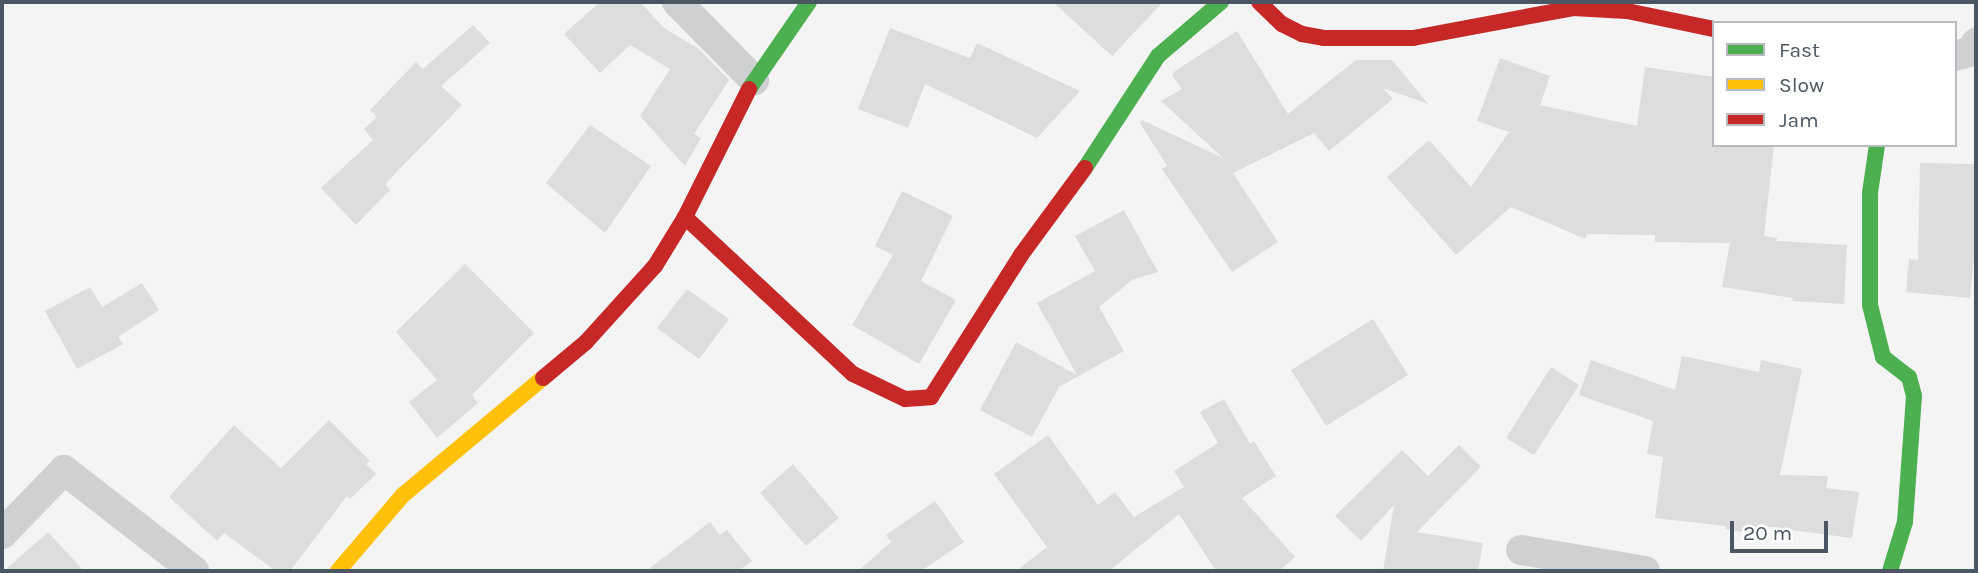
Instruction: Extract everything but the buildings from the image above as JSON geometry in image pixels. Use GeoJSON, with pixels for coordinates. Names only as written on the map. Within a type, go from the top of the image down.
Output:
{"type":"FeatureCollection","features":[{"type":"Feature","properties":{"kind":"street"},"geometry":{"type":"LineString","coordinates":[[677,2],[754,80]]}},
{"type":"Feature","properties":{"kind":"street"},"geometry":{"type":"LineString","coordinates":[[338,571],[404,495],[586,342],[617,311],[655,266],[685,217],[754,80],[809,2]]}},
{"type":"Feature","properties":{"kind":"street"},"geometry":{"type":"LineString","coordinates":[[685,217],[853,374],[905,399],[931,397],[1021,255],[1083,170],[1158,56],[1221,2]]}},
{"type":"Feature","properties":{"kind":"street"},"geometry":{"type":"LineString","coordinates":[[1259,2],[1282,24],[1302,34],[1324,38],[1413,38],[1573,8],[1627,11],[1712,29]]}},
{"type":"Feature","properties":{"kind":"street"},"geometry":{"type":"LineString","coordinates":[[1877,147],[1870,193],[1870,306],[1883,357],[1909,377],[1914,396],[1914,417],[1909,434],[1909,491],[1905,522],[1890,571]]}},
{"type":"Feature","properties":{"kind":"street"},"geometry":{"type":"LineString","coordinates":[[2,534],[64,470],[194,571]]}},
{"type":"Feature","properties":{"kind":"street"},"geometry":{"type":"LineString","coordinates":[[1521,550],[1645,571]]}},
{"type":"Feature","properties":{"kind":"traffic: fast"},"geometry":{"type":"LineString","coordinates":[[749,89],[809,2]]}},
{"type":"Feature","properties":{"kind":"traffic: fast"},"geometry":{"type":"LineString","coordinates":[[1085,168],[1158,56],[1221,2]]}},
{"type":"Feature","properties":{"kind":"traffic: fast"},"geometry":{"type":"LineString","coordinates":[[1877,147],[1870,193],[1870,305],[1883,357],[1909,377],[1914,396],[1905,522],[1890,571]]}},
{"type":"Feature","properties":{"kind":"traffic: slow"},"geometry":{"type":"LineString","coordinates":[[338,571],[403,495],[543,378]]}},
{"type":"Feature","properties":{"kind":"traffic: jam"},"geometry":{"type":"LineString","coordinates":[[1259,2],[1282,24],[1302,34],[1324,38],[1413,38],[1573,8],[1627,11],[1712,29]]}},
{"type":"Feature","properties":{"kind":"traffic: jam"},"geometry":{"type":"LineString","coordinates":[[543,378],[586,342],[655,266],[685,217],[749,89]]}},
{"type":"Feature","properties":{"kind":"traffic: jam"},"geometry":{"type":"LineString","coordinates":[[685,217],[853,374],[905,399],[931,397],[1021,255],[1085,168]]}}]}
